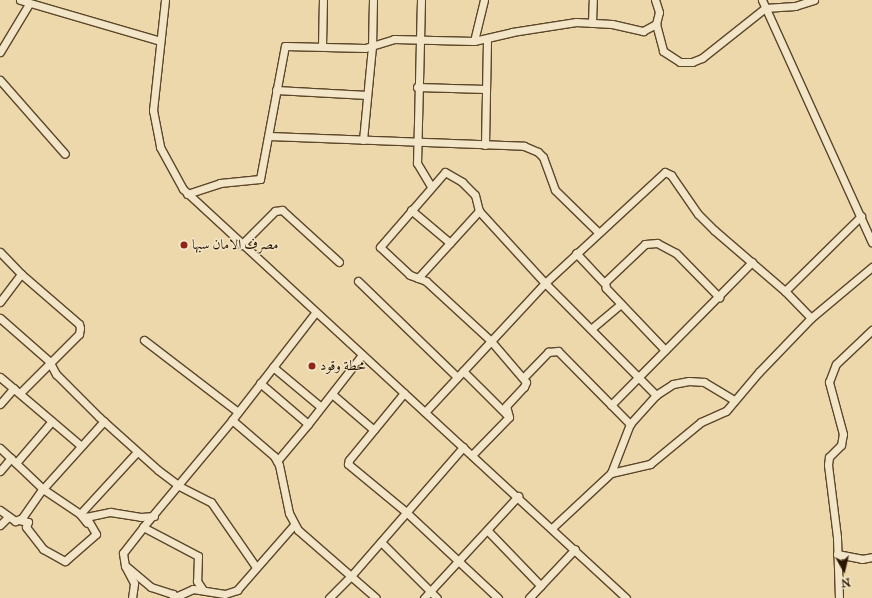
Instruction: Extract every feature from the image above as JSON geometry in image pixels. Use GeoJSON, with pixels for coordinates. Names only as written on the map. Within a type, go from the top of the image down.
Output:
{"type":"FeatureCollection","features":[{"type":"Feature","properties":{"kind":"street"},"geometry":{"type":"LineString","coordinates":[[20,0],[28,4],[160,41]]}},
{"type":"Feature","properties":{"kind":"street"},"geometry":{"type":"LineString","coordinates":[[165,0],[153,95],[157,137],[170,169],[187,194],[314,313],[518,496],[626,598]]}},
{"type":"Feature","properties":{"kind":"street"},"geometry":{"type":"LineString","coordinates":[[322,46],[323,0]]}},
{"type":"Feature","properties":{"kind":"street"},"geometry":{"type":"LineString","coordinates":[[363,140],[372,47],[373,0]]}},
{"type":"Feature","properties":{"kind":"street"},"geometry":{"type":"LineString","coordinates":[[422,0],[418,40],[416,143],[417,163],[431,186]]}},
{"type":"Feature","properties":{"kind":"street"},"geometry":{"type":"LineString","coordinates":[[474,41],[484,0]]}},
{"type":"Feature","properties":{"kind":"street"},"geometry":{"type":"LineString","coordinates":[[592,22],[593,0]]}},
{"type":"Feature","properties":{"kind":"street"},"geometry":{"type":"LineString","coordinates":[[655,0],[659,12],[656,24],[663,51],[680,62],[692,62],[702,58],[765,8],[794,6],[814,0]]}},
{"type":"Feature","properties":{"kind":"street"},"geometry":{"type":"LineString","coordinates":[[762,0],[872,242]]}},
{"type":"Feature","properties":{"kind":"street"},"geometry":{"type":"LineString","coordinates":[[0,52],[28,4]]}},
{"type":"Feature","properties":{"kind":"street"},"geometry":{"type":"LineString","coordinates":[[187,194],[220,183],[260,180],[276,90],[286,46],[372,47],[394,39],[474,41],[512,32],[576,22],[592,22],[643,31],[656,24]]}},
{"type":"Feature","properties":{"kind":"street"},"geometry":{"type":"LineString","coordinates":[[485,145],[487,39]]}},
{"type":"Feature","properties":{"kind":"street"},"geometry":{"type":"LineString","coordinates":[[0,80],[65,154]]}},
{"type":"Feature","properties":{"kind":"street"},"geometry":{"type":"LineString","coordinates":[[417,87],[486,89]]}},
{"type":"Feature","properties":{"kind":"street"},"geometry":{"type":"LineString","coordinates":[[276,90],[367,95]]}},
{"type":"Feature","properties":{"kind":"street"},"geometry":{"type":"LineString","coordinates":[[269,136],[416,143],[524,146],[538,152],[543,157],[555,190],[598,232]]}},
{"type":"Feature","properties":{"kind":"street"},"geometry":{"type":"LineString","coordinates":[[508,417],[506,406],[524,387],[524,377],[491,341],[426,281],[410,275],[379,248],[431,186],[445,172],[475,195],[479,211],[545,283],[656,395]]}},
{"type":"Feature","properties":{"kind":"street"},"geometry":{"type":"LineString","coordinates":[[425,412],[545,283],[662,174],[668,173],[698,214],[785,291],[811,318]]}},
{"type":"Feature","properties":{"kind":"street"},"geometry":{"type":"LineString","coordinates":[[241,245],[275,211],[282,210],[339,262]]}},
{"type":"Feature","properties":{"kind":"street"},"geometry":{"type":"LineString","coordinates":[[411,210],[450,243]]}},
{"type":"Feature","properties":{"kind":"street"},"geometry":{"type":"LineString","coordinates":[[418,278],[479,211]]}},
{"type":"Feature","properties":{"kind":"street"},"geometry":{"type":"LineString","coordinates":[[785,291],[861,216]]}},
{"type":"Feature","properties":{"kind":"street"},"geometry":{"type":"LineString","coordinates":[[605,284],[646,244],[657,243],[676,253],[719,297]]}},
{"type":"Feature","properties":{"kind":"street"},"geometry":{"type":"LineString","coordinates":[[0,252],[21,274],[79,324],[79,334],[50,362],[0,404]]}},
{"type":"Feature","properties":{"kind":"street"},"geometry":{"type":"LineString","coordinates":[[576,253],[605,284],[621,304],[665,350]]}},
{"type":"Feature","properties":{"kind":"street"},"geometry":{"type":"LineString","coordinates":[[611,405],[752,262]]}},
{"type":"Feature","properties":{"kind":"street"},"geometry":{"type":"LineString","coordinates":[[611,473],[650,464],[701,422],[726,411],[734,400],[811,318],[872,267]]}},
{"type":"Feature","properties":{"kind":"street"},"geometry":{"type":"LineString","coordinates":[[0,302],[21,274]]}},
{"type":"Feature","properties":{"kind":"street"},"geometry":{"type":"LineString","coordinates":[[358,280],[457,377]]}},
{"type":"Feature","properties":{"kind":"street"},"geometry":{"type":"LineString","coordinates":[[591,329],[621,304]]}},
{"type":"Feature","properties":{"kind":"street"},"geometry":{"type":"LineString","coordinates":[[132,598],[134,583],[126,566],[123,552],[232,420],[314,313]]}},
{"type":"Feature","properties":{"kind":"street"},"geometry":{"type":"LineString","coordinates":[[0,318],[50,362],[56,374],[137,452],[179,486],[211,502],[256,568]]}},
{"type":"Feature","properties":{"kind":"street"},"geometry":{"type":"LineString","coordinates":[[839,598],[835,517],[828,457],[841,445],[844,434],[829,382],[836,364],[872,330]]}},
{"type":"Feature","properties":{"kind":"street"},"geometry":{"type":"LineString","coordinates":[[144,340],[238,412]]}},
{"type":"Feature","properties":{"kind":"street"},"geometry":{"type":"LineString","coordinates":[[524,377],[548,352],[558,351],[630,424]]}},
{"type":"Feature","properties":{"kind":"street"},"geometry":{"type":"LineString","coordinates":[[277,461],[362,355]]}},
{"type":"Feature","properties":{"kind":"street"},"geometry":{"type":"LineString","coordinates":[[273,367],[321,407]]}},
{"type":"Feature","properties":{"kind":"street"},"geometry":{"type":"LineString","coordinates":[[463,371],[508,417]]}},
{"type":"Feature","properties":{"kind":"street"},"geometry":{"type":"LineString","coordinates":[[0,377],[18,390],[81,446]]}},
{"type":"Feature","properties":{"kind":"street"},"geometry":{"type":"LineString","coordinates":[[552,528],[611,473],[630,424],[656,395],[673,384],[689,381],[704,382],[734,400]]}},
{"type":"Feature","properties":{"kind":"street"},"geometry":{"type":"LineString","coordinates":[[260,384],[308,424]]}},
{"type":"Feature","properties":{"kind":"street"},"geometry":{"type":"LineString","coordinates":[[404,393],[349,460],[348,464],[406,512],[498,598]]}},
{"type":"Feature","properties":{"kind":"street"},"geometry":{"type":"LineString","coordinates":[[332,394],[374,430]]}},
{"type":"Feature","properties":{"kind":"street"},"geometry":{"type":"LineString","coordinates":[[472,455],[508,417]]}},
{"type":"Feature","properties":{"kind":"street"},"geometry":{"type":"LineString","coordinates":[[232,420],[277,461],[294,525],[303,536],[376,598]]}},
{"type":"Feature","properties":{"kind":"street"},"geometry":{"type":"LineString","coordinates":[[0,471],[52,421]]}},
{"type":"Feature","properties":{"kind":"street"},"geometry":{"type":"LineString","coordinates":[[19,520],[43,489],[104,421]]}},
{"type":"Feature","properties":{"kind":"street"},"geometry":{"type":"LineString","coordinates":[[329,598],[351,576],[463,447]]}},
{"type":"Feature","properties":{"kind":"street"},"geometry":{"type":"LineString","coordinates":[[0,448],[43,489],[80,514],[96,534]]}},
{"type":"Feature","properties":{"kind":"street"},"geometry":{"type":"LineString","coordinates":[[80,514],[137,452]]}},
{"type":"Feature","properties":{"kind":"street"},"geometry":{"type":"LineString","coordinates":[[424,598],[488,531],[518,496]]}},
{"type":"Feature","properties":{"kind":"street"},"geometry":{"type":"LineString","coordinates":[[0,510],[15,521],[19,520],[28,522],[26,527],[43,549],[65,561],[96,534]]}},
{"type":"Feature","properties":{"kind":"street"},"geometry":{"type":"LineString","coordinates":[[96,534],[86,517],[110,512],[141,517],[154,516]]}},
{"type":"Feature","properties":{"kind":"street"},"geometry":{"type":"LineString","coordinates":[[0,525],[8,517]]}},
{"type":"Feature","properties":{"kind":"street"},"geometry":{"type":"LineString","coordinates":[[126,566],[152,587],[174,598],[192,589],[225,594],[240,588],[294,525]]}},
{"type":"Feature","properties":{"kind":"street"},"geometry":{"type":"LineString","coordinates":[[143,527],[198,556],[197,581],[204,590]]}},
{"type":"Feature","properties":{"kind":"street"},"geometry":{"type":"LineString","coordinates":[[488,531],[541,586]]}},
{"type":"Feature","properties":{"kind":"street"},"geometry":{"type":"LineString","coordinates":[[381,542],[437,598]]}},
{"type":"Feature","properties":{"kind":"street"},"geometry":{"type":"LineString","coordinates":[[529,598],[575,549]]}},
{"type":"Feature","properties":{"kind":"street"},"geometry":{"type":"LineString","coordinates":[[837,554],[862,560],[872,557]]}},
{"type":"Feature","properties":{"kind":"place","name":"مصرف الامان سبها"},"geometry":{"type":"Point","coordinates":[184,245]}},
{"type":"Feature","properties":{"kind":"place","name":"محطة وقود"},"geometry":{"type":"Point","coordinates":[312,366]}}]}
